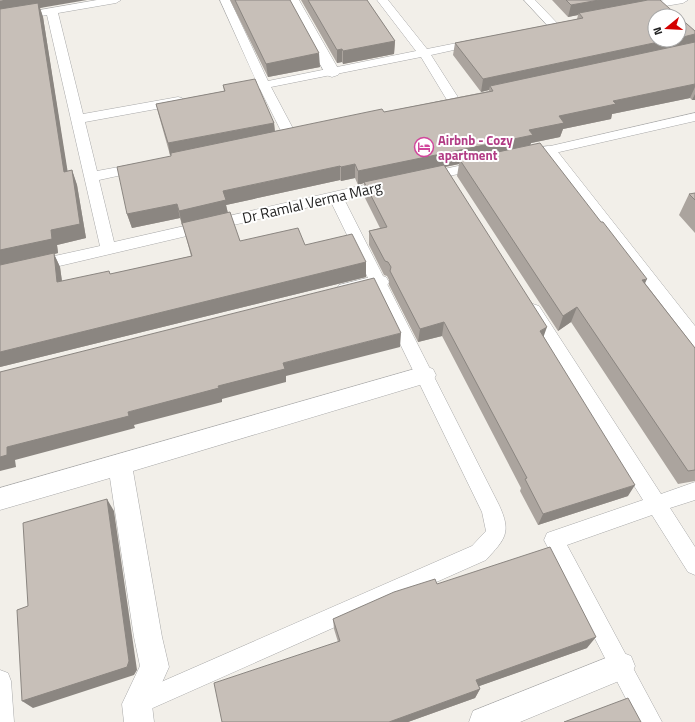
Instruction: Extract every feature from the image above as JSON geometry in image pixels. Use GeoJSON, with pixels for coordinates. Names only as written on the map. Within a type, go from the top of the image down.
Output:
{"type":"FeatureCollection","features":[{"type":"Feature","properties":{"kind":"street"},"geometry":{"type":"LineString","coordinates":[[292,0],[332,72]]}},
{"type":"Feature","properties":{"kind":"street"},"geometry":{"type":"LineString","coordinates":[[548,151],[695,342]]}},
{"type":"Feature","properties":{"kind":"street"},"geometry":{"type":"LineString","coordinates":[[325,296],[379,282]]}},
{"type":"Feature","properties":{"kind":"street"},"geometry":{"type":"LineString","coordinates":[[0,500],[425,375]]}},
{"type":"Feature","properties":{"kind":"street"},"geometry":{"type":"LineString","coordinates":[[120,464],[148,637],[155,667],[138,713]]}},
{"type":"Feature","properties":{"kind":"street"},"geometry":{"type":"LineString","coordinates":[[484,722],[621,666]]}},
{"type":"Feature","properties":{"kind":"lane"},"geometry":{"type":"LineString","coordinates":[[0,20],[116,0]]}},
{"type":"Feature","properties":{"kind":"lane"},"geometry":{"type":"LineString","coordinates":[[225,0],[264,85],[291,138]]}},
{"type":"Feature","properties":{"kind":"lane"},"geometry":{"type":"LineString","coordinates":[[382,0],[424,53],[455,102]]}},
{"type":"Feature","properties":{"kind":"lane"},"geometry":{"type":"LineString","coordinates":[[529,0],[553,25]]}},
{"type":"Feature","properties":{"kind":"lane"},"geometry":{"type":"LineString","coordinates":[[633,9],[683,0]]}},
{"type":"Feature","properties":{"kind":"lane"},"geometry":{"type":"LineString","coordinates":[[52,11],[108,248]]}},
{"type":"Feature","properties":{"kind":"lane"},"geometry":{"type":"LineString","coordinates":[[538,28],[568,22]]}},
{"type":"Feature","properties":{"kind":"lane"},"geometry":{"type":"LineString","coordinates":[[241,89],[488,40]]}},
{"type":"Feature","properties":{"kind":"lane"},"geometry":{"type":"LineString","coordinates":[[77,119],[194,98]]}},
{"type":"Feature","properties":{"kind":"lane"},"geometry":{"type":"LineString","coordinates":[[424,109],[470,99]]}},
{"type":"Feature","properties":{"kind":"lane"},"geometry":{"type":"LineString","coordinates":[[519,157],[695,117]]}},
{"type":"Feature","properties":{"kind":"lane"},"geometry":{"type":"LineString","coordinates":[[268,142],[307,134]]}},
{"type":"Feature","properties":{"kind":"lane","name":"Dr Ramlal Verma Marg"},"geometry":{"type":"LineString","coordinates":[[0,274],[405,181],[449,178],[497,162]]}},
{"type":"Feature","properties":{"kind":"lane"},"geometry":{"type":"LineString","coordinates":[[91,177],[153,165]]}},
{"type":"Feature","properties":{"kind":"lane"},"geometry":{"type":"LineString","coordinates":[[138,713],[479,553],[496,534],[492,511],[335,196]]}},
{"type":"Feature","properties":{"kind":"lane"},"geometry":{"type":"LineString","coordinates":[[524,297],[695,565]]}},
{"type":"Feature","properties":{"kind":"lane"},"geometry":{"type":"LineString","coordinates":[[650,722],[554,540],[695,491]]}},
{"type":"Feature","properties":{"kind":"lane"},"geometry":{"type":"LineString","coordinates":[[0,681],[2,722]]}},
{"type":"Feature","properties":{"kind":"building"},"geometry":{"type":"Polygon","coordinates":[[[235,0],[290,0],[319,53],[266,64],[235,0]]]}},
{"type":"Feature","properties":{"kind":"building"},"geometry":{"type":"Polygon","coordinates":[[[308,0],[367,0],[395,41],[343,51],[342,49],[337,50],[308,0]]]}},
{"type":"Feature","properties":{"kind":"building"},"geometry":{"type":"Polygon","coordinates":[[[566,0],[599,0],[571,5],[566,0]]]}},
{"type":"Feature","properties":{"kind":"building"},"geometry":{"type":"Polygon","coordinates":[[[648,0],[660,0],[669,8],[647,8],[647,44],[483,79],[455,43],[583,18],[579,13],[648,0]]]}},
{"type":"Feature","properties":{"kind":"building"},"geometry":{"type":"Polygon","coordinates":[[[38,3],[64,172],[72,170],[80,224],[51,230],[52,239],[0,250],[0,9],[38,3]]]}},
{"type":"Feature","properties":{"kind":"building"},"geometry":{"type":"Polygon","coordinates":[[[687,24],[695,31],[695,34],[687,36],[687,24]]]}},
{"type":"Feature","properties":{"kind":"building"},"geometry":{"type":"Polygon","coordinates":[[[695,42],[695,84],[613,101],[616,104],[559,116],[564,123],[529,130],[533,135],[358,171],[355,164],[340,166],[223,191],[226,200],[179,211],[177,204],[127,214],[117,167],[171,156],[171,153],[382,109],[384,112],[493,91],[490,86],[667,48],[687,48],[687,44],[695,42]]]}},
{"type":"Feature","properties":{"kind":"building"},"geometry":{"type":"Polygon","coordinates":[[[255,79],[274,123],[168,143],[156,104],[225,91],[223,85],[255,79]]]}},
{"type":"Feature","properties":{"kind":"building"},"geometry":{"type":"Polygon","coordinates":[[[540,143],[647,279],[642,280],[695,348],[695,470],[688,471],[577,307],[563,316],[460,160],[540,143]]]}},
{"type":"Feature","properties":{"kind":"building"},"geometry":{"type":"Polygon","coordinates":[[[444,165],[547,327],[540,331],[635,485],[543,514],[525,479],[527,478],[444,322],[420,329],[390,271],[391,267],[388,262],[385,261],[369,231],[387,227],[364,182],[444,165]]]}},
{"type":"Feature","properties":{"kind":"building"},"geometry":{"type":"Polygon","coordinates":[[[695,193],[695,200],[689,194],[695,193]]]}},
{"type":"Feature","properties":{"kind":"building"},"geometry":{"type":"Polygon","coordinates":[[[230,212],[240,241],[298,228],[305,245],[352,234],[366,262],[0,352],[0,265],[54,253],[57,282],[109,271],[110,274],[192,256],[182,223],[230,212]]]}},
{"type":"Feature","properties":{"kind":"building"},"geometry":{"type":"Polygon","coordinates":[[[374,278],[401,333],[283,363],[285,369],[218,386],[219,388],[128,412],[129,416],[7,447],[7,455],[0,457],[0,372],[374,278]]]}},
{"type":"Feature","properties":{"kind":"building"},"geometry":{"type":"Polygon","coordinates":[[[107,499],[129,661],[127,667],[22,701],[17,610],[28,606],[23,523],[107,499]]]}},
{"type":"Feature","properties":{"kind":"building"},"geometry":{"type":"Polygon","coordinates":[[[550,547],[596,637],[476,680],[480,689],[389,722],[222,722],[214,683],[340,641],[333,619],[394,592],[435,579],[437,584],[550,547]]]}},
{"type":"Feature","properties":{"kind":"building"},"geometry":{"type":"Polygon","coordinates":[[[628,698],[641,722],[564,722],[628,698]]]}},
{"type":"Feature","properties":{"kind":"place","name":"Airbnb - Cozy apartment"},"geometry":{"type":"Point","coordinates":[424,147]}}]}
